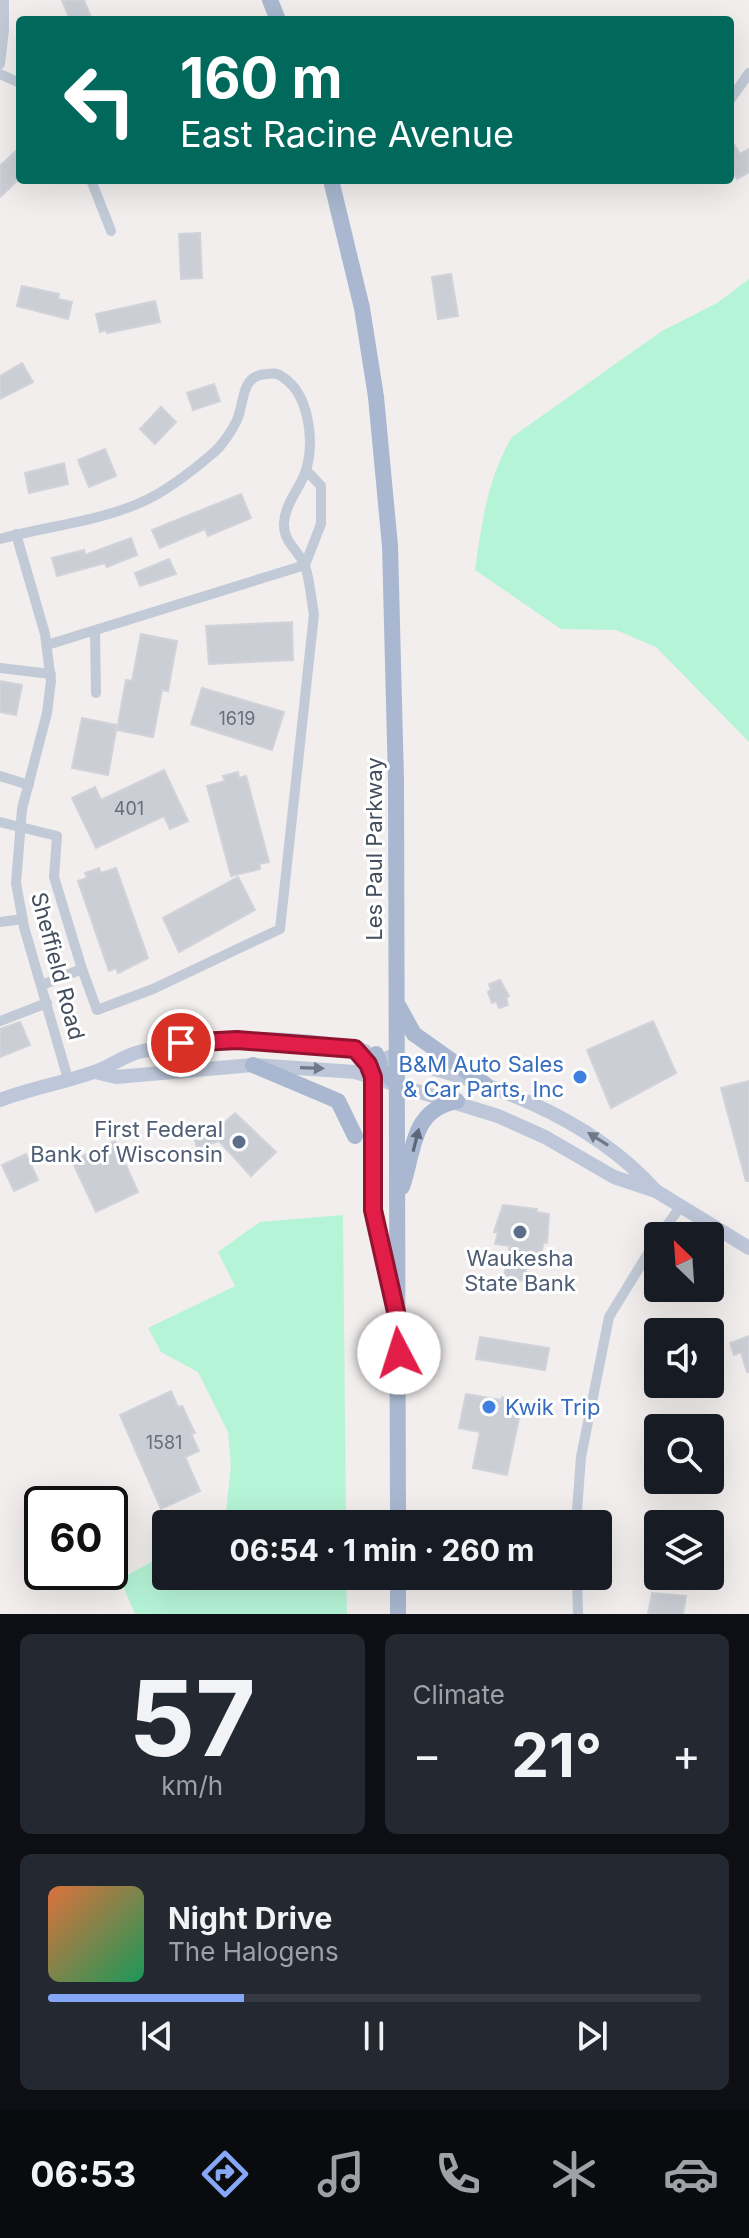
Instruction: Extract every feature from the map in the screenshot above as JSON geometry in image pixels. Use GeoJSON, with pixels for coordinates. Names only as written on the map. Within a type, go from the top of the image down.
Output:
{"type":"FeatureCollection","features":[{"type":"Feature","properties":{"kind":"main road","name":"Les Paul Parkway"},"geometry":{"type":"LineString","coordinates":[[332,184],[364,320],[386,489],[396,780],[398,1510]]}},
{"type":"Feature","properties":{"kind":"main road"},"geometry":{"type":"LineString","coordinates":[[397,1000],[402,1016],[414,1034],[486,1085]]}},
{"type":"Feature","properties":{"kind":"main road"},"geometry":{"type":"LineString","coordinates":[[0,1100],[95,1072],[135,1053],[181,1043],[237,1040],[355,1049],[486,1085],[538,1106],[602,1141],[633,1165],[656,1191]]}},
{"type":"Feature","properties":{"kind":"main road"},"geometry":{"type":"LineString","coordinates":[[355,1049],[368,1064],[373,1077],[373,1210],[399,1325]]}},
{"type":"Feature","properties":{"kind":"main road"},"geometry":{"type":"LineString","coordinates":[[376,1054],[382,1071],[397,1083]]}},
{"type":"Feature","properties":{"kind":"main road"},"geometry":{"type":"LineString","coordinates":[[95,1072],[116,1077],[253,1065],[355,1072],[397,1083],[457,1101],[545,1137],[614,1177],[656,1191],[749,1248]]}},
{"type":"Feature","properties":{"kind":"main road"},"geometry":{"type":"LineString","coordinates":[[253,1065],[338,1101],[355,1136]]}},
{"type":"Feature","properties":{"kind":"main road"},"geometry":{"type":"LineString","coordinates":[[398,1200],[424,1116],[439,1105],[457,1101]]}},
{"type":"Feature","properties":{"kind":"main road"},"geometry":{"type":"LineString","coordinates":[[398,1590],[398,1614]]}},
{"type":"Feature","properties":{"kind":"street"},"geometry":{"type":"LineString","coordinates":[[0,64],[4,0]]}},
{"type":"Feature","properties":{"kind":"street"},"geometry":{"type":"LineString","coordinates":[[734,94],[749,73]]}},
{"type":"Feature","properties":{"kind":"street"},"geometry":{"type":"LineString","coordinates":[[93,184],[111,231]]}},
{"type":"Feature","properties":{"kind":"street"},"geometry":{"type":"LineString","coordinates":[[0,539],[110,514],[143,502],[215,452],[237,419],[241,396],[250,380],[261,374],[277,373],[288,380],[302,402],[312,440],[306,470],[292,493],[284,523],[286,540],[305,565],[314,614],[280,929],[153,989],[97,1010],[54,877],[57,836],[0,822]]}},
{"type":"Feature","properties":{"kind":"street"},"geometry":{"type":"LineString","coordinates":[[305,565],[321,524],[321,486],[306,470]]}},
{"type":"Feature","properties":{"kind":"street","name":"Sheffield Road"},"geometry":{"type":"LineString","coordinates":[[16,534],[47,645],[51,674],[47,713],[20,827],[16,868],[23,919],[68,1079]]}},
{"type":"Feature","properties":{"kind":"street"},"geometry":{"type":"LineString","coordinates":[[47,645],[305,565]]}},
{"type":"Feature","properties":{"kind":"street"},"geometry":{"type":"LineString","coordinates":[[95,631],[96,693]]}},
{"type":"Feature","properties":{"kind":"street"},"geometry":{"type":"LineString","coordinates":[[0,668],[51,674]]}},
{"type":"Feature","properties":{"kind":"street"},"geometry":{"type":"LineString","coordinates":[[0,776],[29,785]]}},
{"type":"Feature","properties":{"kind":"street"},"geometry":{"type":"LineString","coordinates":[[0,922],[23,919]]}},
{"type":"Feature","properties":{"kind":"street"},"geometry":{"type":"LineString","coordinates":[[42,985],[82,969]]}},
{"type":"Feature","properties":{"kind":"street"},"geometry":{"type":"LineString","coordinates":[[0,1021],[47,1003]]}},
{"type":"Feature","properties":{"kind":"street"},"geometry":{"type":"LineString","coordinates":[[669,1222],[681,1206]]}},
{"type":"Feature","properties":{"kind":"street"},"geometry":{"type":"LineString","coordinates":[[577,1510],[583,1444],[609,1317],[644,1259]]}},
{"type":"Feature","properties":{"kind":"street"},"geometry":{"type":"LineString","coordinates":[[577,1590],[578,1614]]}},
{"type":"Feature","properties":{"kind":"green space"},"geometry":{"type":"Polygon","coordinates":[[[749,279],[749,742],[656,647],[616,630],[561,629],[475,570],[491,485],[512,437],[662,331],[717,303],[749,279]]]}},
{"type":"Feature","properties":{"kind":"green space"},"geometry":{"type":"Polygon","coordinates":[[[343,1215],[346,1510],[226,1510],[231,1466],[228,1432],[198,1372],[161,1352],[148,1328],[235,1286],[218,1252],[260,1222],[343,1215]]]}},
{"type":"Feature","properties":{"kind":"green space"},"geometry":{"type":"Polygon","coordinates":[[[152,1562],[152,1590],[346,1590],[347,1614],[135,1614],[125,1590],[128,1590],[128,1575],[152,1562]]]}},
{"type":"Feature","properties":{"kind":"building"},"geometry":{"type":"Polygon","coordinates":[[[62,0],[84,0],[90,16],[68,16],[62,0]]]}},
{"type":"Feature","properties":{"kind":"building"},"geometry":{"type":"Polygon","coordinates":[[[734,144],[740,154],[749,149],[749,172],[737,179],[734,174],[734,144]]]}},
{"type":"Feature","properties":{"kind":"building"},"geometry":{"type":"Polygon","coordinates":[[[16,151],[16,182],[0,197],[0,166],[16,151]]]}},
{"type":"Feature","properties":{"kind":"building"},"geometry":{"type":"Polygon","coordinates":[[[200,233],[202,278],[181,279],[179,234],[200,233]]]}},
{"type":"Feature","properties":{"kind":"building"},"geometry":{"type":"Polygon","coordinates":[[[451,274],[458,316],[438,319],[432,277],[451,274]]]}},
{"type":"Feature","properties":{"kind":"building"},"geometry":{"type":"Polygon","coordinates":[[[22,286],[59,294],[58,299],[72,302],[68,319],[17,306],[22,286]]]}},
{"type":"Feature","properties":{"kind":"building"},"geometry":{"type":"Polygon","coordinates":[[[155,301],[160,322],[100,332],[96,314],[155,301]]]}},
{"type":"Feature","properties":{"kind":"building"},"geometry":{"type":"Polygon","coordinates":[[[22,363],[33,382],[0,399],[0,376],[22,363]]]}},
{"type":"Feature","properties":{"kind":"building"},"geometry":{"type":"Polygon","coordinates":[[[214,384],[220,401],[193,410],[187,393],[214,384]]]}},
{"type":"Feature","properties":{"kind":"building"},"geometry":{"type":"Polygon","coordinates":[[[161,407],[176,422],[155,444],[140,429],[161,407]]]}},
{"type":"Feature","properties":{"kind":"building"},"geometry":{"type":"Polygon","coordinates":[[[105,449],[116,476],[89,487],[78,460],[105,449]]]}},
{"type":"Feature","properties":{"kind":"building"},"geometry":{"type":"Polygon","coordinates":[[[64,463],[68,484],[29,493],[25,473],[64,463]]]}},
{"type":"Feature","properties":{"kind":"building"},"geometry":{"type":"Polygon","coordinates":[[[241,494],[251,518],[208,536],[205,529],[160,548],[152,530],[241,494]]]}},
{"type":"Feature","properties":{"kind":"building"},"geometry":{"type":"Polygon","coordinates":[[[131,538],[137,555],[107,567],[105,563],[57,576],[52,558],[84,550],[85,555],[131,538]]]}},
{"type":"Feature","properties":{"kind":"building"},"geometry":{"type":"Polygon","coordinates":[[[169,559],[176,574],[140,586],[135,573],[169,559]]]}},
{"type":"Feature","properties":{"kind":"building"},"geometry":{"type":"Polygon","coordinates":[[[292,622],[293,660],[209,664],[206,626],[292,622]]]}},
{"type":"Feature","properties":{"kind":"building"},"geometry":{"type":"Polygon","coordinates":[[[141,634],[177,641],[168,691],[162,690],[153,737],[117,730],[126,680],[132,681],[141,634]]]}},
{"type":"Feature","properties":{"kind":"building"},"geometry":{"type":"Polygon","coordinates":[[[0,681],[22,685],[16,715],[0,712],[0,681]]]}},
{"type":"Feature","properties":{"kind":"building"},"geometry":{"type":"Polygon","coordinates":[[[202,688],[284,712],[272,750],[191,724],[202,688]]]}},
{"type":"Feature","properties":{"kind":"building"},"geometry":{"type":"Polygon","coordinates":[[[82,718],[117,725],[108,775],[72,768],[82,718]]]}},
{"type":"Feature","properties":{"kind":"building"},"geometry":{"type":"Polygon","coordinates":[[[164,770],[188,821],[170,829],[164,816],[96,848],[72,798],[95,787],[101,800],[164,770]]]}},
{"type":"Feature","properties":{"kind":"building"},"geometry":{"type":"Polygon","coordinates":[[[238,772],[239,778],[246,776],[269,862],[259,864],[260,869],[231,876],[207,786],[225,781],[223,776],[238,772]]]}},
{"type":"Feature","properties":{"kind":"building"},"geometry":{"type":"Polygon","coordinates":[[[99,868],[101,873],[116,868],[148,958],[118,973],[116,968],[109,971],[78,881],[87,878],[85,873],[99,868]]]}},
{"type":"Feature","properties":{"kind":"building"},"geometry":{"type":"Polygon","coordinates":[[[238,877],[255,910],[179,952],[163,918],[238,877]]]}},
{"type":"Feature","properties":{"kind":"building"},"geometry":{"type":"Polygon","coordinates":[[[500,980],[509,996],[506,998],[508,1005],[499,1008],[496,1001],[492,1003],[488,992],[491,990],[489,984],[500,980]]]}},
{"type":"Feature","properties":{"kind":"building"},"geometry":{"type":"Polygon","coordinates":[[[653,1021],[676,1073],[611,1108],[587,1050],[653,1021]]]}},
{"type":"Feature","properties":{"kind":"building"},"geometry":{"type":"Polygon","coordinates":[[[20,1022],[30,1045],[0,1057],[0,1029],[20,1022]]]}},
{"type":"Feature","properties":{"kind":"building"},"geometry":{"type":"Polygon","coordinates":[[[749,1081],[749,1181],[746,1181],[721,1088],[749,1081]]]}},
{"type":"Feature","properties":{"kind":"building"},"geometry":{"type":"Polygon","coordinates":[[[235,1113],[276,1152],[251,1176],[219,1141],[197,1148],[194,1137],[216,1130],[235,1113]]]}},
{"type":"Feature","properties":{"kind":"building"},"geometry":{"type":"Polygon","coordinates":[[[115,1141],[138,1192],[96,1212],[72,1161],[115,1141]]]}},
{"type":"Feature","properties":{"kind":"building"},"geometry":{"type":"Polygon","coordinates":[[[26,1154],[38,1180],[14,1191],[2,1165],[26,1154]]]}},
{"type":"Feature","properties":{"kind":"building"},"geometry":{"type":"Polygon","coordinates":[[[503,1205],[537,1209],[536,1212],[549,1214],[547,1243],[544,1242],[541,1253],[530,1251],[524,1281],[504,1277],[510,1246],[495,1244],[498,1233],[494,1232],[503,1205]]]}},
{"type":"Feature","properties":{"kind":"building"},"geometry":{"type":"Polygon","coordinates":[[[749,1336],[747,1372],[741,1352],[734,1355],[730,1343],[749,1336]]]}},
{"type":"Feature","properties":{"kind":"building"},"geometry":{"type":"Polygon","coordinates":[[[480,1337],[549,1348],[545,1370],[476,1359],[480,1337]]]}},
{"type":"Feature","properties":{"kind":"building"},"geometry":{"type":"Polygon","coordinates":[[[171,1391],[195,1433],[191,1434],[199,1451],[185,1457],[200,1491],[161,1509],[120,1415],[171,1391]]]}},
{"type":"Feature","properties":{"kind":"building"},"geometry":{"type":"Polygon","coordinates":[[[466,1394],[501,1400],[502,1397],[522,1404],[507,1475],[473,1468],[480,1432],[459,1428],[466,1394]]]}},
{"type":"Feature","properties":{"kind":"building"},"geometry":{"type":"Polygon","coordinates":[[[652,1593],[686,1596],[683,1614],[648,1614],[652,1593]]]}},
{"type":"Feature","properties":{"kind":"place","name":"B&M Auto Sales & Car Parts, Inc"},"geometry":{"type":"Point","coordinates":[580,1077]}},
{"type":"Feature","properties":{"kind":"place","name":"First Federal Bank of Wisconsin"},"geometry":{"type":"Point","coordinates":[239,1142]}},
{"type":"Feature","properties":{"kind":"place","name":"Waukesha State Bank"},"geometry":{"type":"Point","coordinates":[520,1232]}},
{"type":"Feature","properties":{"kind":"place","name":"Kwik Trip"},"geometry":{"type":"Point","coordinates":[489,1407]}},
{"type":"Feature","properties":{"kind":"route"},"geometry":{"type":"LineString","coordinates":[[181,1043],[237,1040],[296,1042],[355,1049],[368,1064],[373,1077],[373,1210],[399,1325],[399,1353]]}}]}
